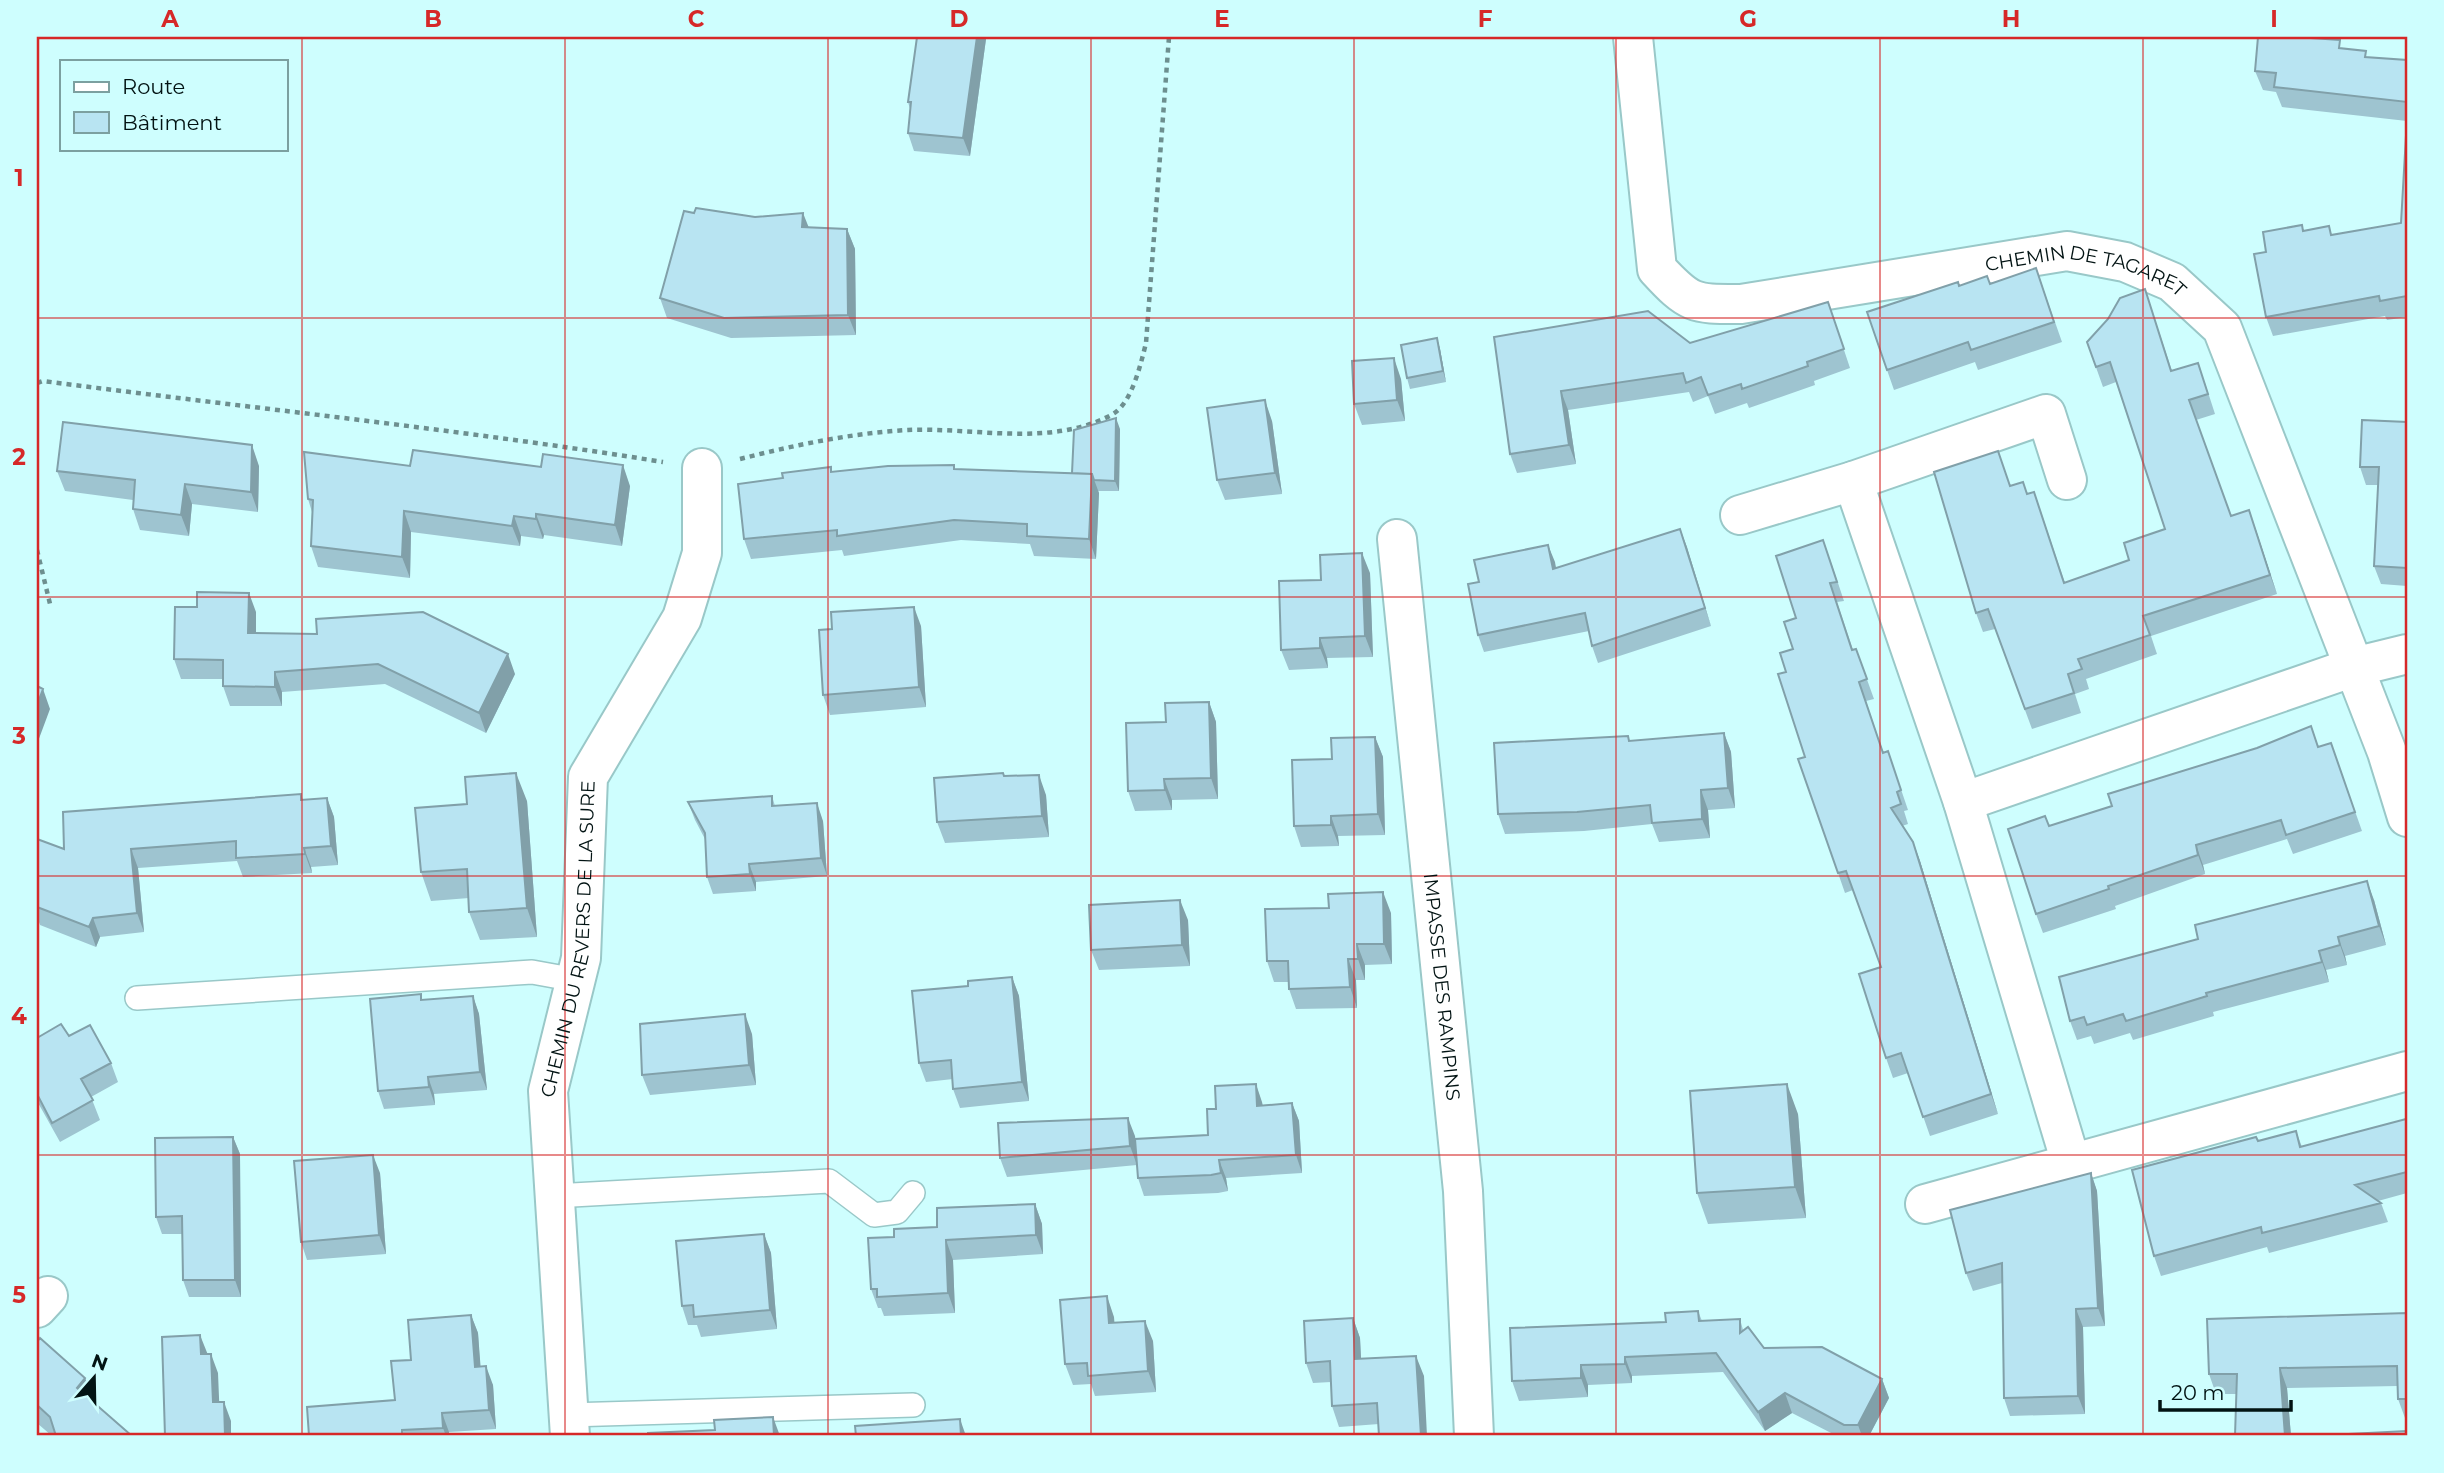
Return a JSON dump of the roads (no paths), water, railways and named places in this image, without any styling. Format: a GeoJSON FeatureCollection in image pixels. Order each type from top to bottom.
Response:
{"type":"FeatureCollection","features":[{"type":"Feature","properties":{"kind":"street","name":"CHEMIN DE TAGARET"},"geometry":{"type":"LineString","coordinates":[[1633,37],[1657,269],[1677,290],[1697,304],[1741,304],[2067,251],[2125,262],[2172,282],[2195,300],[2222,328],[2387,752],[2407,817]]}},
{"type":"Feature","properties":{"kind":"street"},"geometry":{"type":"LineString","coordinates":[[1740,515],[1853,481],[2046,414],[2067,480]]}},
{"type":"Feature","properties":{"kind":"street","name":"CHEMIN DU REVERS DE LA SURE"},"geometry":{"type":"LineString","coordinates":[[569,1426],[548,1091],[581,958],[588,778],[682,618],[702,553],[702,468]]}},
{"type":"Feature","properties":{"kind":"street"},"geometry":{"type":"LineString","coordinates":[[1853,481],[1963,802],[2071,1163]]}},
{"type":"Feature","properties":{"kind":"street","name":"IMPASSE DES RAMPINS"},"geometry":{"type":"LineString","coordinates":[[1397,539],[1463,1191],[1474,1436]]}},
{"type":"Feature","properties":{"kind":"street"},"geometry":{"type":"LineString","coordinates":[[1963,802],[2354,667],[2407,654]]}},
{"type":"Feature","properties":{"kind":"street"},"geometry":{"type":"LineString","coordinates":[[1925,1204],[2407,1072]]}},
{"type":"Feature","properties":{"kind":"lane"},"geometry":{"type":"LineString","coordinates":[[137,999],[532,972],[576,980]]}},
{"type":"Feature","properties":{"kind":"lane"},"geometry":{"type":"LineString","coordinates":[[554,1196],[829,1181],[874,1215],[897,1212],[913,1193]]}},
{"type":"Feature","properties":{"kind":"lane"},"geometry":{"type":"LineString","coordinates":[[569,1426],[913,1405]]}}]}
